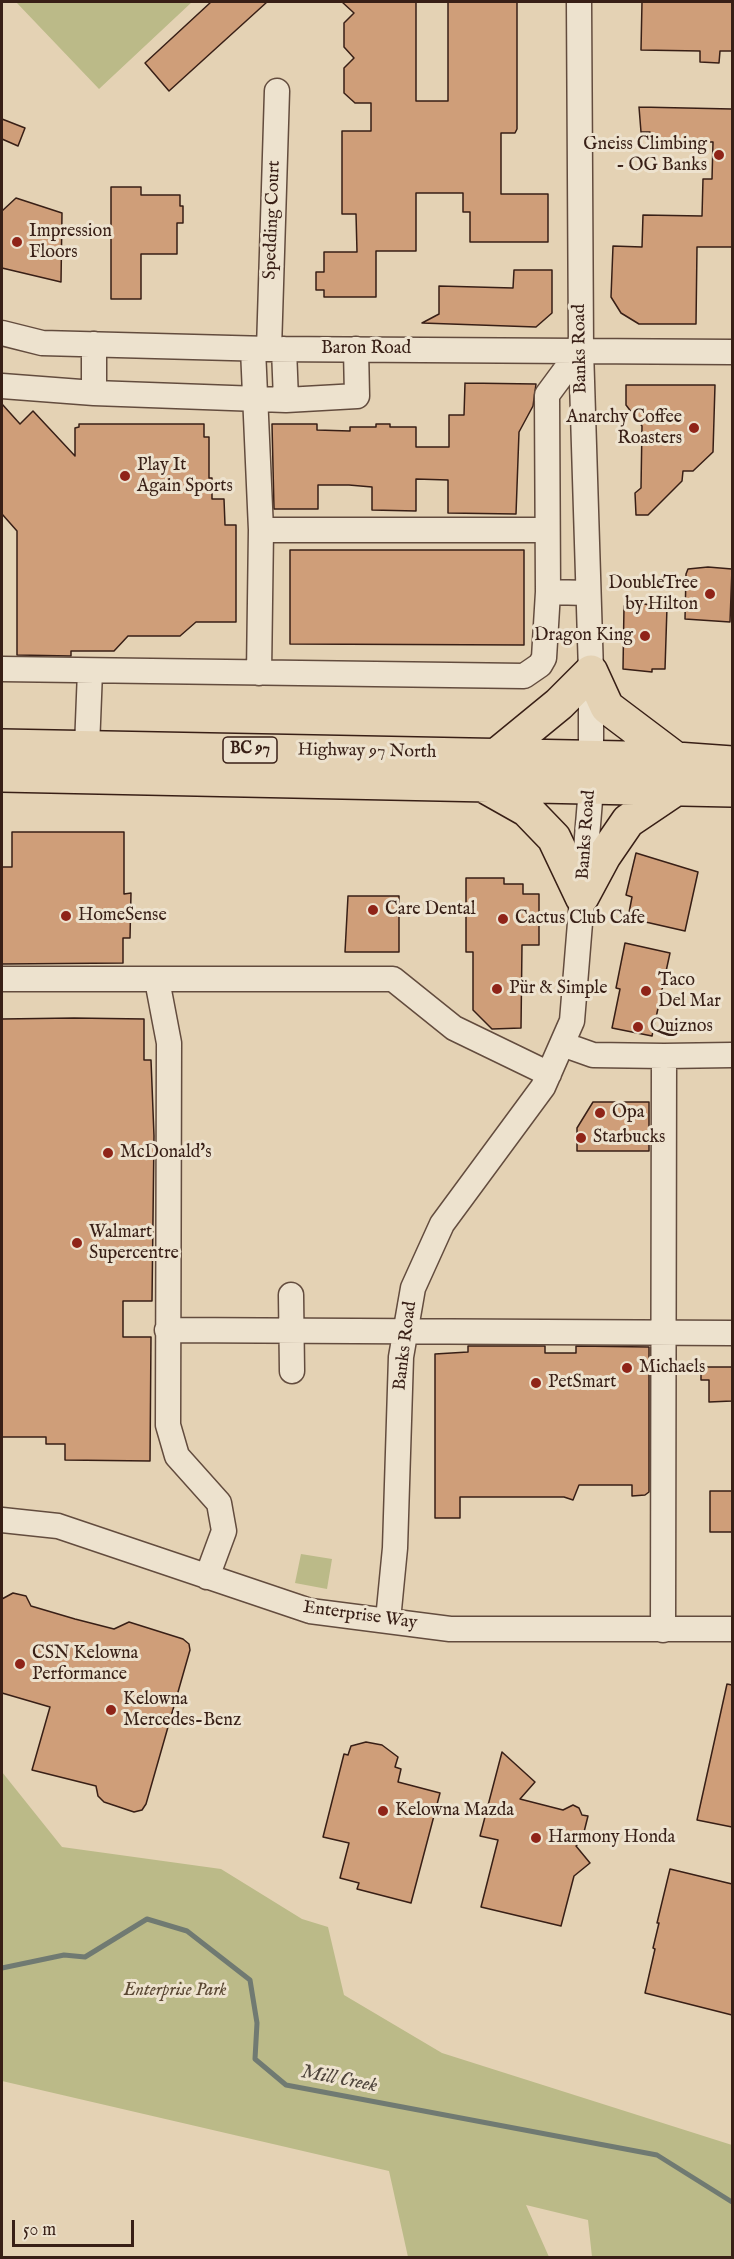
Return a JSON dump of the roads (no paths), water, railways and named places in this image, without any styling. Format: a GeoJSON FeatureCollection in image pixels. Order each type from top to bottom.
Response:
{"type":"FeatureCollection","features":[{"type":"Feature","properties":{"kind":"highway"},"geometry":{"type":"LineString","coordinates":[[498,754],[558,704],[591,672],[607,707],[675,774],[628,821],[604,856],[582,897]]}},
{"type":"Feature","properties":{"kind":"highway","name":"Highway 97 North"},"geometry":{"type":"LineString","coordinates":[[2,746],[498,754],[591,773]]}},
{"type":"Feature","properties":{"kind":"highway","name":"Highway 97 North"},"geometry":{"type":"LineString","coordinates":[[2,775],[484,785],[591,773],[675,774],[732,763]]}},
{"type":"Feature","properties":{"kind":"highway","name":"Highway 97 North"},"geometry":{"type":"LineString","coordinates":[[675,774],[732,790]]}},
{"type":"Feature","properties":{"kind":"highway"},"geometry":{"type":"LineString","coordinates":[[484,785],[527,810],[554,838],[582,897]]}},
{"type":"Feature","properties":{"kind":"street","name":"Banks Road"},"geometry":{"type":"LineString","coordinates":[[388,1620],[395,1548],[404,1332],[413,1288],[442,1224],[543,1086],[572,1021],[591,773],[591,672],[581,349],[579,2]]}},
{"type":"Feature","properties":{"kind":"street","name":"Spedding Court"},"geometry":{"type":"LineString","coordinates":[[269,349],[277,92]]}},
{"type":"Feature","properties":{"kind":"street","name":"Baron Road"},"geometry":{"type":"LineString","coordinates":[[2,333],[42,342],[269,349],[581,349],[732,352]]}},
{"type":"Feature","properties":{"kind":"street"},"geometry":{"type":"LineString","coordinates":[[94,344],[94,393]]}},
{"type":"Feature","properties":{"kind":"street"},"geometry":{"type":"LineString","coordinates":[[259,673],[261,530],[253,387],[269,349]]}},
{"type":"Feature","properties":{"kind":"street"},"geometry":{"type":"LineString","coordinates":[[269,349],[285,400]]}},
{"type":"Feature","properties":{"kind":"street"},"geometry":{"type":"LineString","coordinates":[[2,386],[94,393],[285,400],[357,396],[356,349]]}},
{"type":"Feature","properties":{"kind":"street"},"geometry":{"type":"LineString","coordinates":[[2,669],[524,676],[540,665],[544,658],[548,591],[547,395],[581,349]]}},
{"type":"Feature","properties":{"kind":"street"},"geometry":{"type":"LineString","coordinates":[[547,448],[583,449]]}},
{"type":"Feature","properties":{"kind":"street"},"geometry":{"type":"LineString","coordinates":[[261,530],[585,526]]}},
{"type":"Feature","properties":{"kind":"street"},"geometry":{"type":"LineString","coordinates":[[548,591],[588,593]]}},
{"type":"Feature","properties":{"kind":"street"},"geometry":{"type":"LineString","coordinates":[[87,747],[90,671]]}},
{"type":"Feature","properties":{"kind":"street"},"geometry":{"type":"LineString","coordinates":[[2,979],[393,979],[454,1028],[549,1074]]}},
{"type":"Feature","properties":{"kind":"street"},"geometry":{"type":"LineString","coordinates":[[158,980],[169,1043],[168,1425],[177,1456],[219,1503],[224,1531],[207,1577]]}},
{"type":"Feature","properties":{"kind":"street"},"geometry":{"type":"LineString","coordinates":[[562,1044],[594,1054],[732,1055]]}},
{"type":"Feature","properties":{"kind":"street"},"geometry":{"type":"LineString","coordinates":[[663,1630],[664,1056]]}},
{"type":"Feature","properties":{"kind":"street"},"geometry":{"type":"LineString","coordinates":[[291,1295],[292,1371]]}},
{"type":"Feature","properties":{"kind":"street"},"geometry":{"type":"LineString","coordinates":[[167,1330],[732,1333]]}},
{"type":"Feature","properties":{"kind":"street","name":"Enterprise Way"},"geometry":{"type":"LineString","coordinates":[[2,1520],[58,1527],[310,1611],[450,1629],[732,1629]]}},
{"type":"Feature","properties":{"kind":"waterway","name":"Mill Creek"},"geometry":{"type":"LineString","coordinates":[[2,1968],[64,1955],[85,1957],[147,1919],[187,1931],[250,1980],[257,2023],[255,2059],[286,2085],[657,2155],[732,2202]]}},
{"type":"Feature","properties":{"kind":"place","name":"Gneiss Climbing - OG Banks"},"geometry":{"type":"Point","coordinates":[719,155]}},
{"type":"Feature","properties":{"kind":"place","name":"Impression Floors"},"geometry":{"type":"Point","coordinates":[17,242]}},
{"type":"Feature","properties":{"kind":"place","name":"Anarchy Coffee Roasters"},"geometry":{"type":"Point","coordinates":[694,428]}},
{"type":"Feature","properties":{"kind":"place","name":"Play It Again Sports"},"geometry":{"type":"Point","coordinates":[125,476]}},
{"type":"Feature","properties":{"kind":"place","name":"DoubleTree by Hilton"},"geometry":{"type":"Point","coordinates":[710,594]}},
{"type":"Feature","properties":{"kind":"place","name":"Dragon King"},"geometry":{"type":"Point","coordinates":[645,636]}},
{"type":"Feature","properties":{"kind":"place","name":"Care Dental"},"geometry":{"type":"Point","coordinates":[373,910]}},
{"type":"Feature","properties":{"kind":"place","name":"HomeSense"},"geometry":{"type":"Point","coordinates":[66,916]}},
{"type":"Feature","properties":{"kind":"place","name":"Cactus Club Cafe"},"geometry":{"type":"Point","coordinates":[503,919]}},
{"type":"Feature","properties":{"kind":"place","name":"Pür & Simple"},"geometry":{"type":"Point","coordinates":[497,989]}},
{"type":"Feature","properties":{"kind":"place","name":"Taco Del Mar"},"geometry":{"type":"Point","coordinates":[646,991]}},
{"type":"Feature","properties":{"kind":"place","name":"Quiznos"},"geometry":{"type":"Point","coordinates":[638,1027]}},
{"type":"Feature","properties":{"kind":"place","name":"Opa"},"geometry":{"type":"Point","coordinates":[600,1113]}},
{"type":"Feature","properties":{"kind":"place","name":"Starbucks"},"geometry":{"type":"Point","coordinates":[581,1138]}},
{"type":"Feature","properties":{"kind":"place","name":"McDonald's"},"geometry":{"type":"Point","coordinates":[108,1153]}},
{"type":"Feature","properties":{"kind":"place","name":"Walmart Supercentre"},"geometry":{"type":"Point","coordinates":[77,1243]}},
{"type":"Feature","properties":{"kind":"place","name":"Michaels"},"geometry":{"type":"Point","coordinates":[627,1368]}},
{"type":"Feature","properties":{"kind":"place","name":"PetSmart"},"geometry":{"type":"Point","coordinates":[536,1383]}},
{"type":"Feature","properties":{"kind":"place","name":"CSN Kelowna Performance"},"geometry":{"type":"Point","coordinates":[20,1664]}},
{"type":"Feature","properties":{"kind":"place","name":"Kelowna Mercedes-Benz"},"geometry":{"type":"Point","coordinates":[111,1710]}},
{"type":"Feature","properties":{"kind":"place","name":"Kelowna Mazda"},"geometry":{"type":"Point","coordinates":[383,1811]}},
{"type":"Feature","properties":{"kind":"place","name":"Harmony Honda"},"geometry":{"type":"Point","coordinates":[536,1838]}},
{"type":"Feature","properties":{"kind":"park label","name":"Enterprise Park"},"geometry":{"type":"Point","coordinates":[175,1991]}}]}
